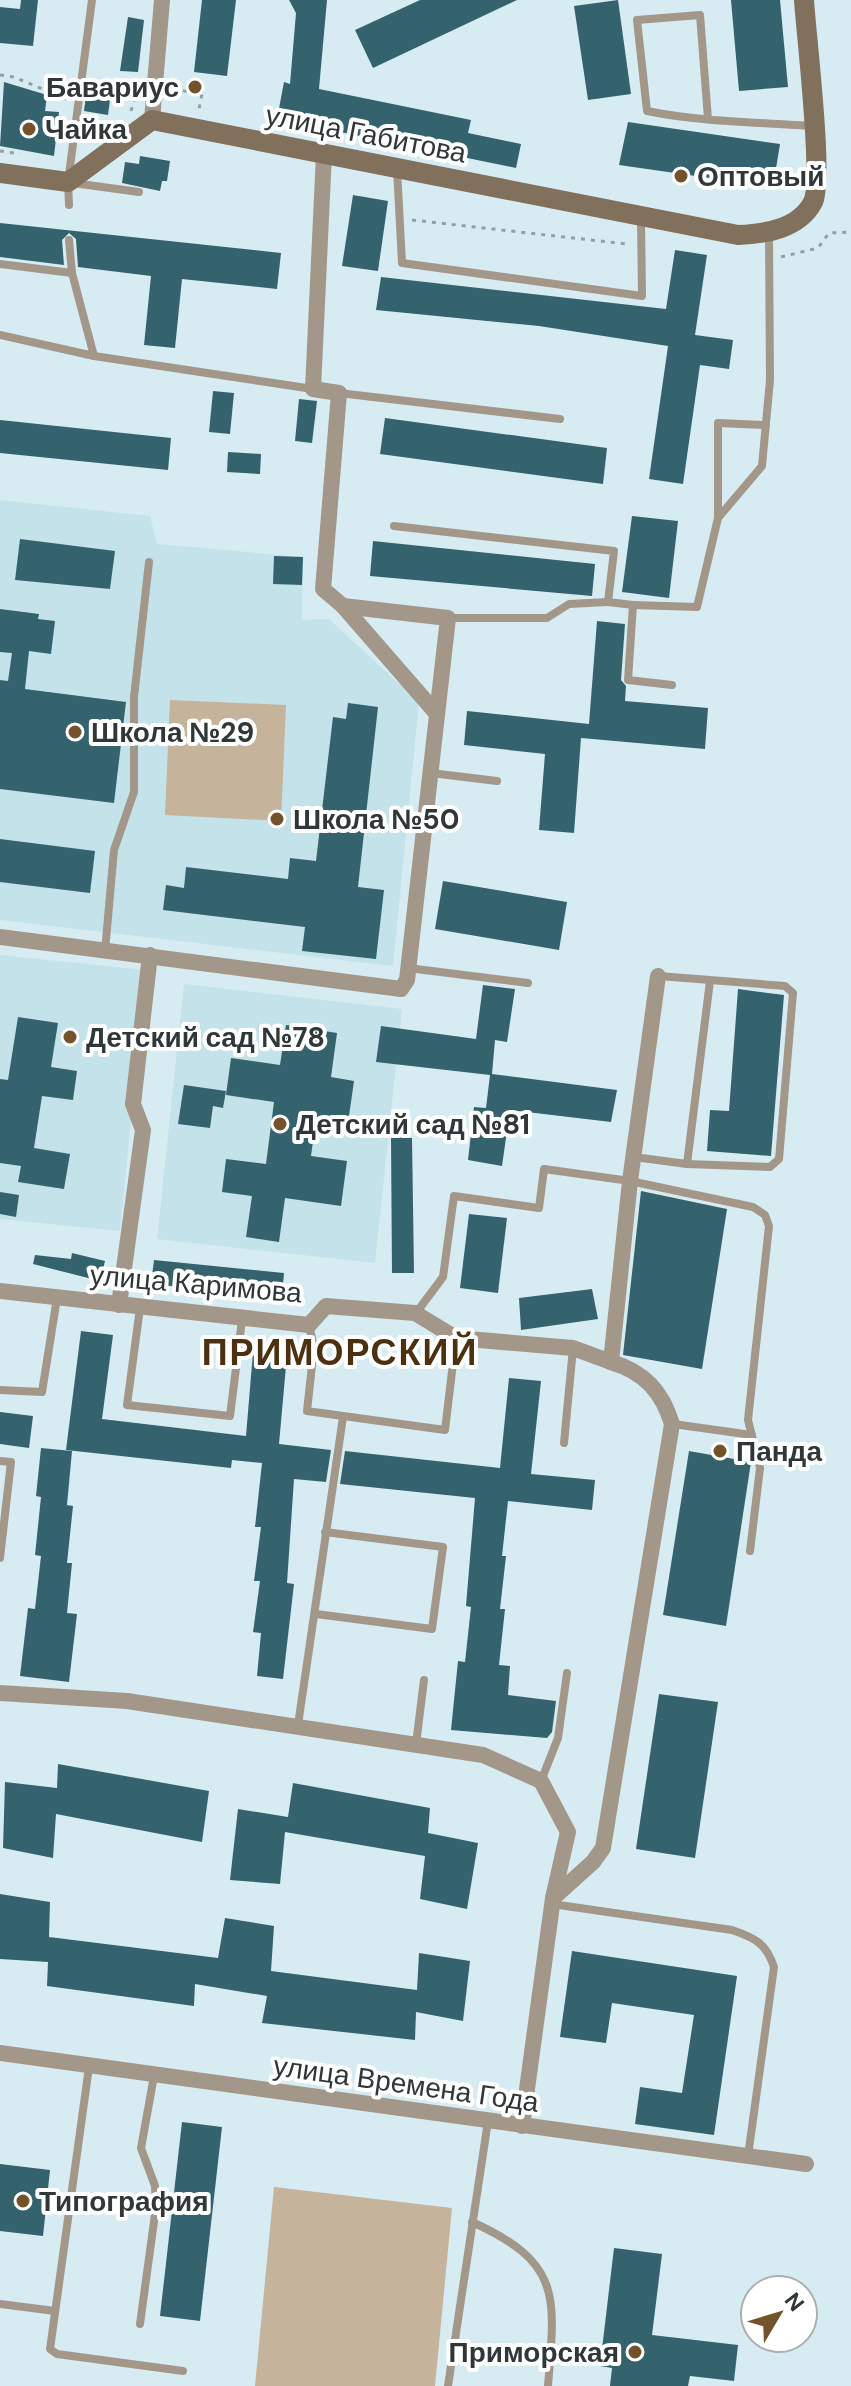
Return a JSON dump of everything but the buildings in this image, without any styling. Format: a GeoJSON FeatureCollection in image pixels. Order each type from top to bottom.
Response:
{"type":"FeatureCollection","features":[{"type":"Feature","properties":{"kind":"street"},"geometry":{"type":"LineString","coordinates":[[769,234],[796,220],[813,201],[818,172],[804,0]]}},
{"type":"Feature","properties":{"kind":"street"},"geometry":{"type":"LineString","coordinates":[[0,173],[68,182],[152,120],[162,6]]}},
{"type":"Feature","properties":{"kind":"street","name":"улица Габитова"},"geometry":{"type":"LineString","coordinates":[[152,120],[738,235],[769,234]]}},
{"type":"Feature","properties":{"kind":"street"},"geometry":{"type":"LineString","coordinates":[[324,154],[313,389],[339,393],[323,589],[343,606],[437,714]]}},
{"type":"Feature","properties":{"kind":"street"},"geometry":{"type":"LineString","coordinates":[[0,937],[401,989],[408,968],[448,618],[343,606]]}},
{"type":"Feature","properties":{"kind":"street"},"geometry":{"type":"LineString","coordinates":[[119,1305],[143,1130],[133,1104],[150,955]]}},
{"type":"Feature","properties":{"kind":"street"},"geometry":{"type":"LineString","coordinates":[[611,1362],[630,1181],[658,976]]}},
{"type":"Feature","properties":{"kind":"street","name":"улица Каримова"},"geometry":{"type":"LineString","coordinates":[[0,1291],[309,1325],[326,1306],[415,1313],[456,1338],[573,1348],[631,1368],[650,1383],[665,1401],[672,1424]]}},
{"type":"Feature","properties":{"kind":"street"},"geometry":{"type":"LineString","coordinates":[[553,1901],[603,1848],[672,1424]]}},
{"type":"Feature","properties":{"kind":"street"},"geometry":{"type":"LineString","coordinates":[[0,1693],[127,1701],[416,1744],[483,1755],[541,1781],[568,1832],[553,1901],[522,2126]]}},
{"type":"Feature","properties":{"kind":"street","name":"улица Времена Года"},"geometry":{"type":"LineString","coordinates":[[0,2053],[806,2164]]}},
{"type":"Feature","properties":{"kind":"lane"},"geometry":{"type":"LineString","coordinates":[[69,205],[68,182],[92,0]]}},
{"type":"Feature","properties":{"kind":"lane"},"geometry":{"type":"LineString","coordinates":[[708,119],[700,15],[637,20],[647,111],[708,119],[813,126]]}},
{"type":"Feature","properties":{"kind":"lane"},"geometry":{"type":"LineString","coordinates":[[397,168],[402,263],[642,296],[641,216]]}},
{"type":"Feature","properties":{"kind":"lane"},"geometry":{"type":"LineString","coordinates":[[68,182],[139,192]]}},
{"type":"Feature","properties":{"kind":"lane"},"geometry":{"type":"LineString","coordinates":[[718,518],[762,466],[770,380],[769,234]]}},
{"type":"Feature","properties":{"kind":"lane"},"geometry":{"type":"LineString","coordinates":[[69,240],[72,273],[94,356]]}},
{"type":"Feature","properties":{"kind":"lane"},"geometry":{"type":"LineString","coordinates":[[0,264],[72,273]]}},
{"type":"Feature","properties":{"kind":"lane"},"geometry":{"type":"LineString","coordinates":[[0,335],[94,356],[313,389]]}},
{"type":"Feature","properties":{"kind":"lane"},"geometry":{"type":"LineString","coordinates":[[339,393],[560,419]]}},
{"type":"Feature","properties":{"kind":"lane"},"geometry":{"type":"LineString","coordinates":[[448,618],[547,618],[569,604],[608,602],[697,607],[718,518],[718,423],[766,425]]}},
{"type":"Feature","properties":{"kind":"lane"},"geometry":{"type":"LineString","coordinates":[[394,526],[614,551],[608,602]]}},
{"type":"Feature","properties":{"kind":"lane"},"geometry":{"type":"LineString","coordinates":[[105,951],[114,850],[134,792],[134,697],[149,562]]}},
{"type":"Feature","properties":{"kind":"lane"},"geometry":{"type":"LineString","coordinates":[[633,605],[628,680],[672,685]]}},
{"type":"Feature","properties":{"kind":"lane"},"geometry":{"type":"LineString","coordinates":[[430,773],[497,781]]}},
{"type":"Feature","properties":{"kind":"lane"},"geometry":{"type":"LineString","coordinates":[[408,968],[528,983]]}},
{"type":"Feature","properties":{"kind":"lane"},"geometry":{"type":"LineString","coordinates":[[633,1157],[687,1164],[770,1167],[779,1159],[793,993],[785,986],[658,976]]}},
{"type":"Feature","properties":{"kind":"lane"},"geometry":{"type":"LineString","coordinates":[[687,1164],[710,981]]}},
{"type":"Feature","properties":{"kind":"lane"},"geometry":{"type":"LineString","coordinates":[[415,1313],[443,1277],[454,1196],[539,1208],[544,1169],[630,1181],[753,1207],[765,1215],[769,1226],[748,1420],[760,1468],[750,1551]]}},
{"type":"Feature","properties":{"kind":"lane"},"geometry":{"type":"LineString","coordinates":[[0,1390],[42,1392],[57,1298]]}},
{"type":"Feature","properties":{"kind":"lane"},"geometry":{"type":"LineString","coordinates":[[140,1308],[127,1405],[230,1416],[242,1320]]}},
{"type":"Feature","properties":{"kind":"lane"},"geometry":{"type":"LineString","coordinates":[[309,1325],[314,1347],[307,1411],[445,1430],[456,1338]]}},
{"type":"Feature","properties":{"kind":"lane"},"geometry":{"type":"LineString","coordinates":[[564,1443],[573,1348]]}},
{"type":"Feature","properties":{"kind":"lane"},"geometry":{"type":"LineString","coordinates":[[298,1725],[343,1417]]}},
{"type":"Feature","properties":{"kind":"lane"},"geometry":{"type":"LineString","coordinates":[[672,1424],[752,1435]]}},
{"type":"Feature","properties":{"kind":"lane"},"geometry":{"type":"LineString","coordinates":[[0,1461],[11,1462],[0,1558]]}},
{"type":"Feature","properties":{"kind":"lane"},"geometry":{"type":"LineString","coordinates":[[316,1614],[432,1629],[443,1547],[325,1532]]}},
{"type":"Feature","properties":{"kind":"lane"},"geometry":{"type":"LineString","coordinates":[[541,1781],[558,1738],[567,1673]]}},
{"type":"Feature","properties":{"kind":"lane"},"geometry":{"type":"LineString","coordinates":[[416,1744],[424,1680]]}},
{"type":"Feature","properties":{"kind":"lane"},"geometry":{"type":"LineString","coordinates":[[553,1901],[732,1930],[755,1937],[768,1950],[774,1967],[748,2156]]}},
{"type":"Feature","properties":{"kind":"lane"},"geometry":{"type":"LineString","coordinates":[[89,2067],[50,2345],[53,2353],[183,2371]]}},
{"type":"Feature","properties":{"kind":"lane"},"geometry":{"type":"LineString","coordinates":[[140,2324],[156,2207],[155,2186],[141,2148],[154,2076]]}},
{"type":"Feature","properties":{"kind":"lane"},"geometry":{"type":"LineString","coordinates":[[448,2386],[488,2121]]}},
{"type":"Feature","properties":{"kind":"lane"},"geometry":{"type":"LineString","coordinates":[[472,2222],[519,2246],[537,2264],[549,2287],[554,2317],[548,2386]]}},
{"type":"Feature","properties":{"kind":"lane"},"geometry":{"type":"LineString","coordinates":[[0,2304],[55,2311]]}},
{"type":"Feature","properties":{"kind":"path"},"geometry":{"type":"LineString","coordinates":[[0,75],[14,77],[77,104]]}},
{"type":"Feature","properties":{"kind":"shaded area"},"geometry":{"type":"Polygon","coordinates":[[[0,500],[150,516],[157,544],[303,557],[302,620],[329,619],[419,702],[393,966],[0,920],[0,500]]]}},
{"type":"Feature","properties":{"kind":"shaded area"},"geometry":{"type":"Polygon","coordinates":[[[170,700],[286,705],[281,821],[165,815],[170,700]]]}},
{"type":"Feature","properties":{"kind":"shaded area","name":"Детский сад №78"},"geometry":{"type":"Polygon","coordinates":[[[0,955],[146,970],[120,1231],[0,1219],[0,955]]]}},
{"type":"Feature","properties":{"kind":"shaded area","name":"Детский сад №81"},"geometry":{"type":"Polygon","coordinates":[[[184,984],[402,1009],[375,1263],[157,1239],[184,984]]]}},
{"type":"Feature","properties":{"kind":"shaded area"},"geometry":{"type":"Polygon","coordinates":[[[274,2187],[452,2208],[435,2386],[255,2386],[274,2187]]]}},
{"type":"Feature","properties":{"kind":"place","name":"Бавариус"},"geometry":{"type":"Point","coordinates":[195,87]}},
{"type":"Feature","properties":{"kind":"place","name":"Чайка"},"geometry":{"type":"Point","coordinates":[29,129]}},
{"type":"Feature","properties":{"kind":"place","name":"Оптовый"},"geometry":{"type":"Point","coordinates":[681,176]}},
{"type":"Feature","properties":{"kind":"place","name":"Школа №29"},"geometry":{"type":"Point","coordinates":[75,732]}},
{"type":"Feature","properties":{"kind":"place","name":"Школа №50"},"geometry":{"type":"Point","coordinates":[277,819]}},
{"type":"Feature","properties":{"kind":"place","name":"Детский сад №78"},"geometry":{"type":"Point","coordinates":[70,1037]}},
{"type":"Feature","properties":{"kind":"place","name":"Детский сад №81"},"geometry":{"type":"Point","coordinates":[280,1124]}},
{"type":"Feature","properties":{"kind":"place","name":"Панда"},"geometry":{"type":"Point","coordinates":[720,1451]}},
{"type":"Feature","properties":{"kind":"place","name":"Типография"},"geometry":{"type":"Point","coordinates":[23,2201]}},
{"type":"Feature","properties":{"kind":"place","name":"Приморская"},"geometry":{"type":"Point","coordinates":[635,2352]}},
{"type":"Feature","properties":{"kind":"district","name":"ПРИМОРСКИЙ"},"geometry":{"type":"Point","coordinates":[340,1352]}}]}
